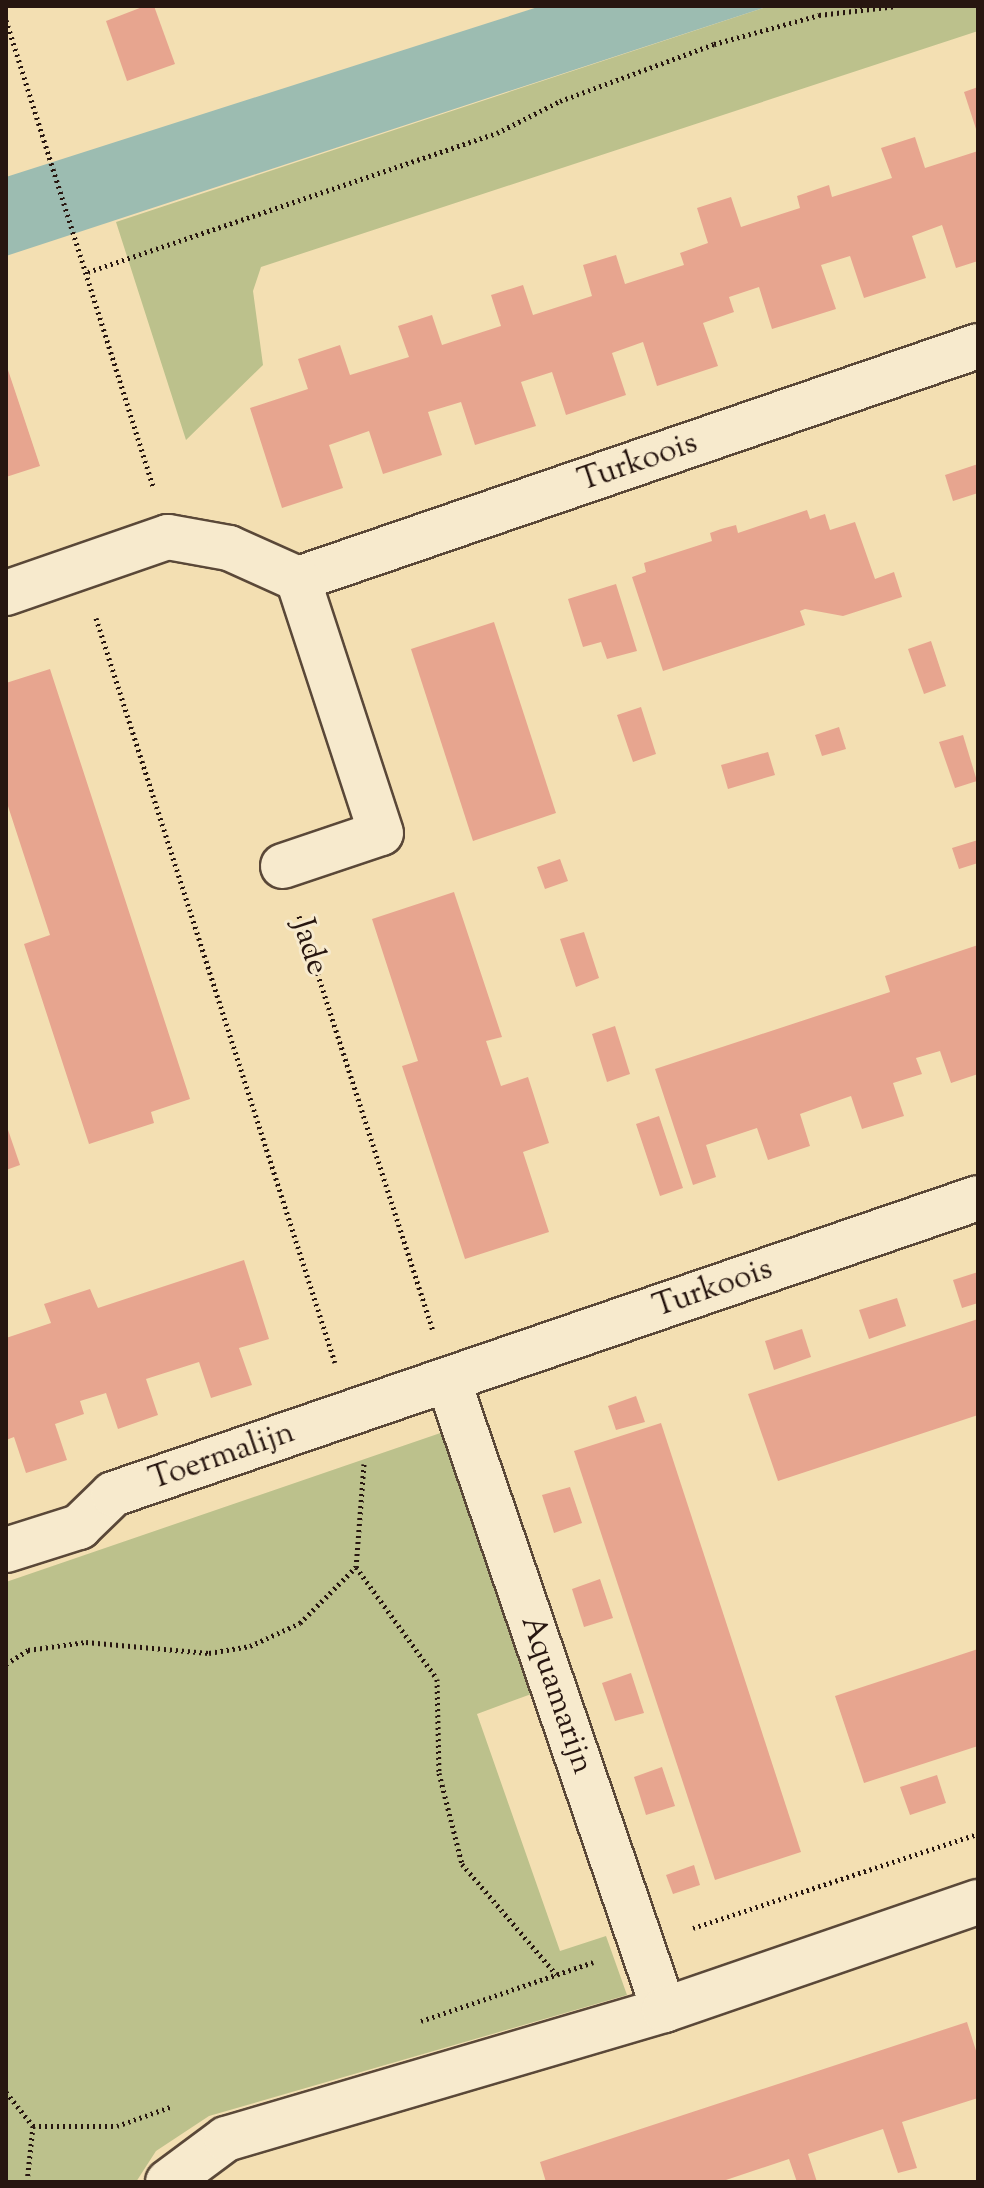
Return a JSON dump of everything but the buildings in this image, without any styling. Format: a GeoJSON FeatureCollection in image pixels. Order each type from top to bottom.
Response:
{"type":"FeatureCollection","features":[{"type":"Feature","properties":{"kind":"street","name":"Turkoois"},"geometry":{"type":"LineString","coordinates":[[298,579],[978,346]]}},
{"type":"Feature","properties":{"kind":"street"},"geometry":{"type":"LineString","coordinates":[[6,593],[168,537],[229,548],[298,579],[381,833],[283,866]]}},
{"type":"Feature","properties":{"kind":"street","name":"Turkoois"},"geometry":{"type":"LineString","coordinates":[[448,1380],[978,1198]]}},
{"type":"Feature","properties":{"kind":"street","name":"Toermalijn"},"geometry":{"type":"LineString","coordinates":[[6,1550],[79,1527],[113,1494],[448,1380]]}},
{"type":"Feature","properties":{"kind":"street","name":"Aquamarijn"},"geometry":{"type":"LineString","coordinates":[[448,1380],[664,2010]]}},
{"type":"Feature","properties":{"kind":"street"},"geometry":{"type":"LineString","coordinates":[[168,2182],[226,2139],[664,2010],[978,1902]]}},
{"type":"Feature","properties":{"kind":"path"},"geometry":{"type":"LineString","coordinates":[[88,272],[497,133],[560,101],[714,44],[819,15],[896,6]]}},
{"type":"Feature","properties":{"kind":"path"},"geometry":{"type":"LineString","coordinates":[[6,20],[88,272],[168,537]]}},
{"type":"Feature","properties":{"kind":"path"},"geometry":{"type":"LineString","coordinates":[[6,1664],[28,1650],[86,1642],[209,1653],[250,1646],[300,1623],[356,1567],[367,1476],[351,1412],[79,568]]}},
{"type":"Feature","properties":{"kind":"path","name":"Jade"},"geometry":{"type":"LineString","coordinates":[[283,866],[448,1380]]}},
{"type":"Feature","properties":{"kind":"path"},"geometry":{"type":"LineString","coordinates":[[356,1567],[437,1679],[439,1773],[462,1864],[556,1974]]}},
{"type":"Feature","properties":{"kind":"path"},"geometry":{"type":"LineString","coordinates":[[410,2024],[978,1834]]}},
{"type":"Feature","properties":{"kind":"path"},"geometry":{"type":"LineString","coordinates":[[6,2092],[33,2126],[27,2182]]}},
{"type":"Feature","properties":{"kind":"path"},"geometry":{"type":"LineString","coordinates":[[33,2126],[117,2126],[190,2101]]}},
{"type":"Feature","properties":{"kind":"green space"},"geometry":{"type":"Polygon","coordinates":[[[769,6],[978,6],[978,31],[261,267],[253,291],[263,365],[186,440],[116,222],[769,6]]]}},
{"type":"Feature","properties":{"kind":"green space"},"geometry":{"type":"Polygon","coordinates":[[[455,1428],[545,1689],[477,1714],[560,1951],[606,1936],[627,1995],[209,2116],[156,2151],[136,2182],[6,2182],[6,1582],[455,1428]]]}},
{"type":"Feature","properties":{"kind":"water"},"geometry":{"type":"Polygon","coordinates":[[[541,6],[769,6],[6,256],[6,177],[541,6]]]}}]}
